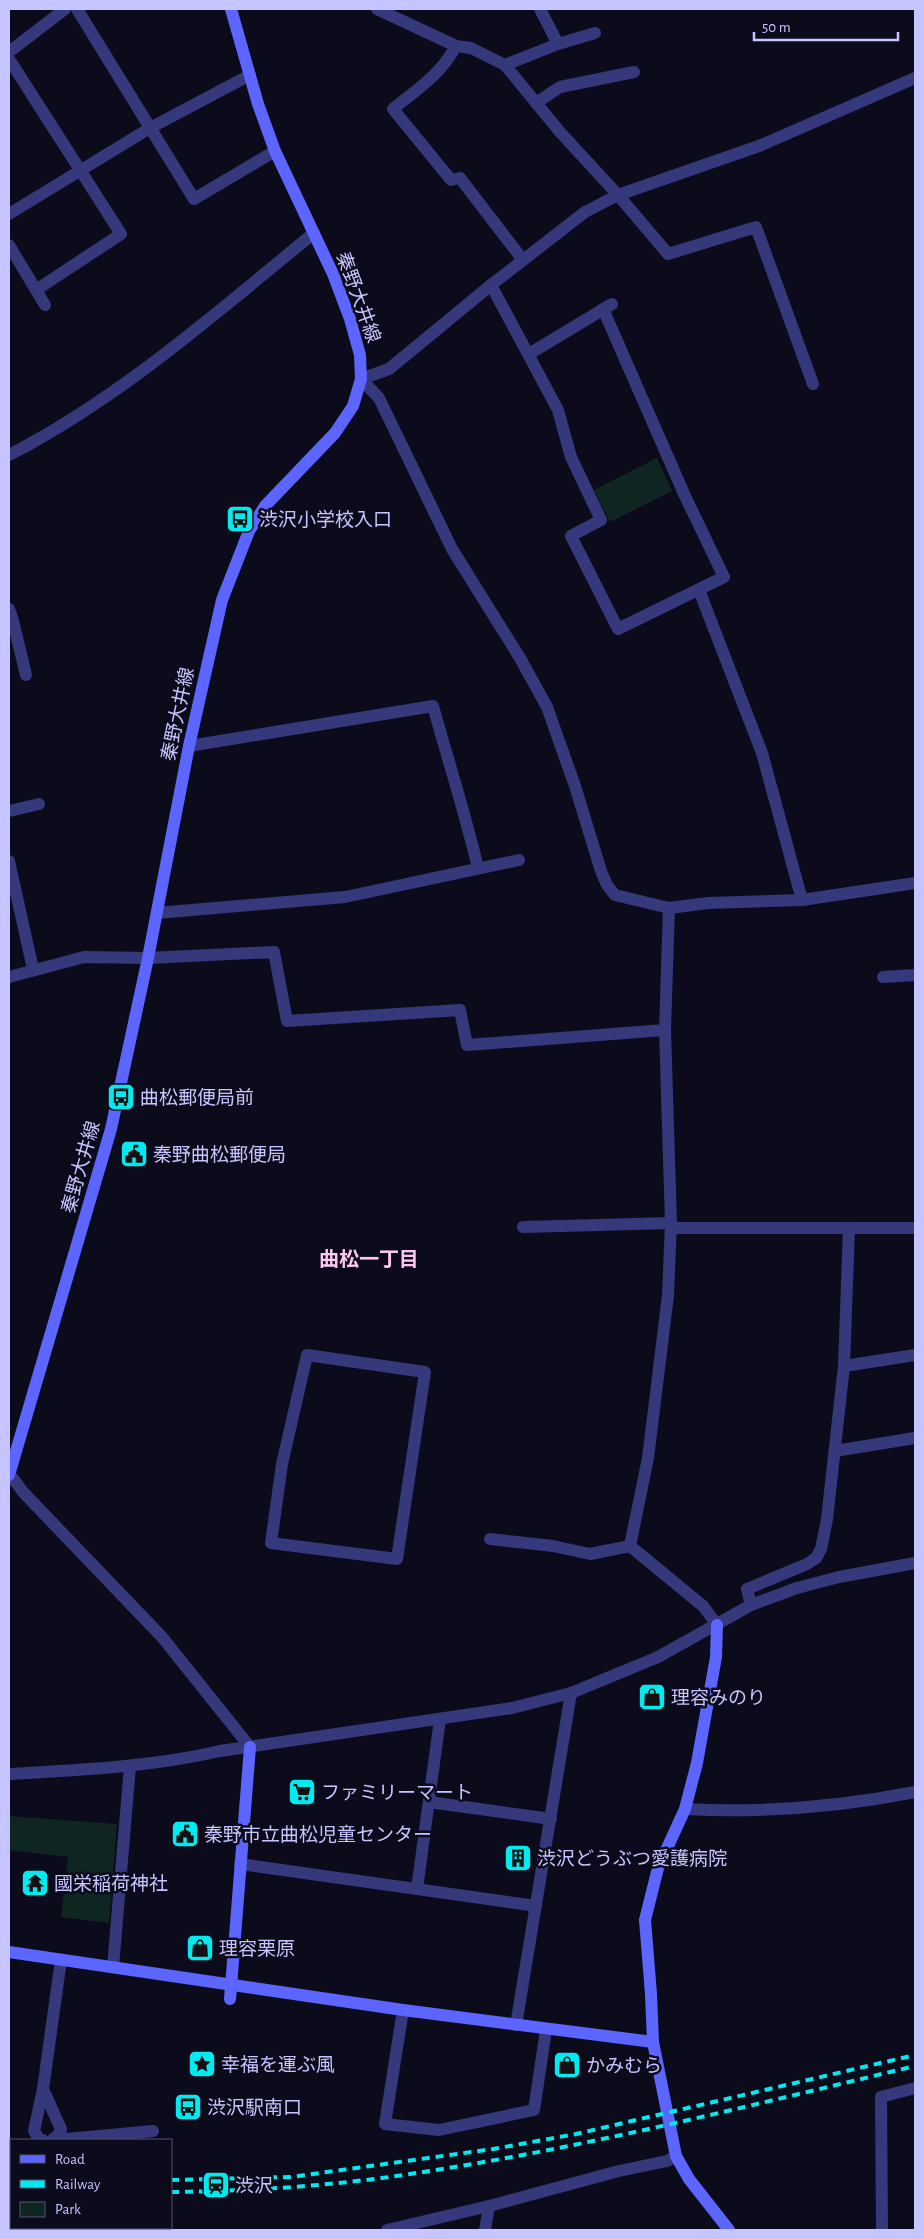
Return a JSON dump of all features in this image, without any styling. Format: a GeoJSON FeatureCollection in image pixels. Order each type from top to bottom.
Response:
{"type":"FeatureCollection","features":[{"type":"Feature","properties":{"kind":"street"},"geometry":{"type":"LineString","coordinates":[[9,52],[65,9]]}},
{"type":"Feature","properties":{"kind":"street"},"geometry":{"type":"LineString","coordinates":[[77,9],[194,199],[275,151]]}},
{"type":"Feature","properties":{"kind":"street","name":"秦野大井線"},"geometry":{"type":"LineString","coordinates":[[9,1474],[111,1129],[148,958],[189,746],[222,600],[249,531],[265,506],[335,433],[353,406],[361,378],[360,355],[350,319],[334,274],[275,151],[231,9]]}},
{"type":"Feature","properties":{"kind":"street"},"geometry":{"type":"LineString","coordinates":[[377,9],[456,46],[471,48],[505,65],[560,132],[618,195],[668,254],[756,227],[813,384]]}},
{"type":"Feature","properties":{"kind":"street"},"geometry":{"type":"LineString","coordinates":[[540,9],[558,44]]}},
{"type":"Feature","properties":{"kind":"street"},"geometry":{"type":"LineString","coordinates":[[505,65],[558,44],[595,33]]}},
{"type":"Feature","properties":{"kind":"street"},"geometry":{"type":"LineString","coordinates":[[456,46],[446,64],[394,109],[451,180],[460,178],[523,260]]}},
{"type":"Feature","properties":{"kind":"street"},"geometry":{"type":"LineString","coordinates":[[9,59],[121,234],[36,290]]}},
{"type":"Feature","properties":{"kind":"street"},"geometry":{"type":"LineString","coordinates":[[536,103],[560,87],[634,72]]}},
{"type":"Feature","properties":{"kind":"street"},"geometry":{"type":"LineString","coordinates":[[9,214],[79,169],[150,128],[250,75]]}},
{"type":"Feature","properties":{"kind":"street"},"geometry":{"type":"LineString","coordinates":[[915,78],[758,146],[618,195],[585,212],[389,369],[361,378],[379,398],[452,549],[520,658],[547,707],[575,786],[601,871],[607,885],[615,895],[669,908],[708,903],[802,900],[915,883]]}},
{"type":"Feature","properties":{"kind":"street"},"geometry":{"type":"LineString","coordinates":[[9,455],[70,421],[129,379],[314,233]]}},
{"type":"Feature","properties":{"kind":"street"},"geometry":{"type":"LineString","coordinates":[[9,245],[46,305]]}},
{"type":"Feature","properties":{"kind":"street"},"geometry":{"type":"LineString","coordinates":[[491,286],[558,410],[570,457],[601,520],[571,536],[618,629],[724,577],[684,496],[607,307],[529,354]]}},
{"type":"Feature","properties":{"kind":"street"},"geometry":{"type":"LineString","coordinates":[[699,590],[762,753],[802,900]]}},
{"type":"Feature","properties":{"kind":"street"},"geometry":{"type":"LineString","coordinates":[[9,609],[26,675]]}},
{"type":"Feature","properties":{"kind":"street"},"geometry":{"type":"LineString","coordinates":[[189,746],[433,706],[455,788],[467,821],[478,868]]}},
{"type":"Feature","properties":{"kind":"street"},"geometry":{"type":"LineString","coordinates":[[9,811],[39,804]]}},
{"type":"Feature","properties":{"kind":"street"},"geometry":{"type":"LineString","coordinates":[[157,913],[345,897],[519,860]]}},
{"type":"Feature","properties":{"kind":"street"},"geometry":{"type":"LineString","coordinates":[[9,861],[33,969]]}},
{"type":"Feature","properties":{"kind":"street"},"geometry":{"type":"LineString","coordinates":[[630,1546],[648,1458],[668,1295],[671,1226],[666,1030],[669,908]]}},
{"type":"Feature","properties":{"kind":"street"},"geometry":{"type":"LineString","coordinates":[[9,977],[33,969],[84,957],[148,958],[274,952],[287,1021],[460,1010],[467,1045],[666,1030]]}},
{"type":"Feature","properties":{"kind":"street"},"geometry":{"type":"LineString","coordinates":[[883,977],[915,975]]}},
{"type":"Feature","properties":{"kind":"street"},"geometry":{"type":"LineString","coordinates":[[523,1227],[915,1228]]}},
{"type":"Feature","properties":{"kind":"street"},"geometry":{"type":"LineString","coordinates":[[751,1605],[747,1589],[806,1564],[816,1558],[821,1549],[835,1451],[844,1366],[849,1228]]}},
{"type":"Feature","properties":{"kind":"street"},"geometry":{"type":"LineString","coordinates":[[306,1355],[425,1372],[397,1559],[271,1543],[282,1464],[306,1355]]}},
{"type":"Feature","properties":{"kind":"street"},"geometry":{"type":"LineString","coordinates":[[844,1366],[915,1355]]}},
{"type":"Feature","properties":{"kind":"street"},"geometry":{"type":"LineString","coordinates":[[835,1451],[915,1438]]}},
{"type":"Feature","properties":{"kind":"street"},"geometry":{"type":"LineString","coordinates":[[9,1474],[22,1492],[162,1637],[250,1747],[230,1998]]}},
{"type":"Feature","properties":{"kind":"street"},"geometry":{"type":"LineString","coordinates":[[490,1539],[553,1546],[590,1554],[630,1546]]}},
{"type":"Feature","properties":{"kind":"street"},"geometry":{"type":"LineString","coordinates":[[630,1546],[703,1606],[717,1625],[716,1657],[697,1763],[685,1809],[658,1868],[645,1920],[653,2042],[676,2156],[689,2179],[729,2230]]}},
{"type":"Feature","properties":{"kind":"street"},"geometry":{"type":"LineString","coordinates":[[9,1774],[130,1766],[512,1708],[571,1693],[658,1657],[751,1605],[797,1588],[915,1563]]}},
{"type":"Feature","properties":{"kind":"street"},"geometry":{"type":"LineString","coordinates":[[516,2025],[571,1693]]}},
{"type":"Feature","properties":{"kind":"street"},"geometry":{"type":"LineString","coordinates":[[417,1889],[440,1719]]}},
{"type":"Feature","properties":{"kind":"street"},"geometry":{"type":"LineString","coordinates":[[113,1967],[130,1766]]}},
{"type":"Feature","properties":{"kind":"street"},"geometry":{"type":"LineString","coordinates":[[685,1809],[762,1811],[877,1800],[915,1792]]}},
{"type":"Feature","properties":{"kind":"street"},"geometry":{"type":"LineString","coordinates":[[429,1802],[551,1819]]}},
{"type":"Feature","properties":{"kind":"street"},"geometry":{"type":"LineString","coordinates":[[240,1864],[536,1906]]}},
{"type":"Feature","properties":{"kind":"street"},"geometry":{"type":"LineString","coordinates":[[9,1952],[546,2030],[653,2042]]}},
{"type":"Feature","properties":{"kind":"street"},"geometry":{"type":"LineString","coordinates":[[39,2139],[34,2131],[43,2089],[62,1960]]}},
{"type":"Feature","properties":{"kind":"street"},"geometry":{"type":"LineString","coordinates":[[403,2010],[385,2124],[439,2130],[534,2110],[546,2030]]}},
{"type":"Feature","properties":{"kind":"street"},"geometry":{"type":"LineString","coordinates":[[882,2230],[881,2097],[915,2088]]}},
{"type":"Feature","properties":{"kind":"street"},"geometry":{"type":"LineString","coordinates":[[43,2089],[59,2123],[59,2135]]}},
{"type":"Feature","properties":{"kind":"street"},"geometry":{"type":"LineString","coordinates":[[59,2135],[67,2139],[153,2131]]}},
{"type":"Feature","properties":{"kind":"street"},"geometry":{"type":"LineString","coordinates":[[50,2139],[59,2135]]}},
{"type":"Feature","properties":{"kind":"street"},"geometry":{"type":"LineString","coordinates":[[387,2230],[489,2206],[619,2171],[667,2161],[676,2156]]}},
{"type":"Feature","properties":{"kind":"street"},"geometry":{"type":"LineString","coordinates":[[485,2230],[489,2206]]}},
{"type":"Feature","properties":{"kind":"green space"},"geometry":{"type":"Polygon","coordinates":[[[657,458],[672,491],[610,522],[594,490],[657,458]]]}},
{"type":"Feature","properties":{"kind":"green space"},"geometry":{"type":"Polygon","coordinates":[[[9,1816],[117,1824],[109,1923],[61,1917],[68,1857],[9,1850],[9,1816]]]}},
{"type":"Feature","properties":{"kind":"railway"},"geometry":{"type":"LineString","coordinates":[[172,2180],[291,2177],[493,2149],[576,2134],[915,2055]]}},
{"type":"Feature","properties":{"kind":"railway"},"geometry":{"type":"LineString","coordinates":[[172,2192],[321,2185],[474,2164],[664,2126],[915,2066]]}},
{"type":"Feature","properties":{"kind":"place","name":"渋沢小学校入口"},"geometry":{"type":"Point","coordinates":[240,519]}},
{"type":"Feature","properties":{"kind":"place","name":"曲松郵便局前"},"geometry":{"type":"Point","coordinates":[121,1097]}},
{"type":"Feature","properties":{"kind":"place","name":"秦野曲松郵便局"},"geometry":{"type":"Point","coordinates":[134,1154]}},
{"type":"Feature","properties":{"kind":"place","name":"理容みのり"},"geometry":{"type":"Point","coordinates":[652,1697]}},
{"type":"Feature","properties":{"kind":"place","name":"ファミリーマート"},"geometry":{"type":"Point","coordinates":[302,1792]}},
{"type":"Feature","properties":{"kind":"place","name":"秦野市立曲松児童センター"},"geometry":{"type":"Point","coordinates":[185,1834]}},
{"type":"Feature","properties":{"kind":"place","name":"渋沢どうぶつ愛護病院"},"geometry":{"type":"Point","coordinates":[518,1858]}},
{"type":"Feature","properties":{"kind":"place","name":"國栄稲荷神社"},"geometry":{"type":"Point","coordinates":[35,1883]}},
{"type":"Feature","properties":{"kind":"place","name":"理容栗原"},"geometry":{"type":"Point","coordinates":[200,1948]}},
{"type":"Feature","properties":{"kind":"place","name":"幸福を運ぶ風"},"geometry":{"type":"Point","coordinates":[202,2064]}},
{"type":"Feature","properties":{"kind":"place","name":"かみむら"},"geometry":{"type":"Point","coordinates":[567,2065]}},
{"type":"Feature","properties":{"kind":"place","name":"渋沢駅南口"},"geometry":{"type":"Point","coordinates":[188,2107]}},
{"type":"Feature","properties":{"kind":"place","name":"渋沢"},"geometry":{"type":"Point","coordinates":[216,2185]}},
{"type":"Feature","properties":{"kind":"district","name":"曲松一丁目"},"geometry":{"type":"Point","coordinates":[369,1259]}}]}
